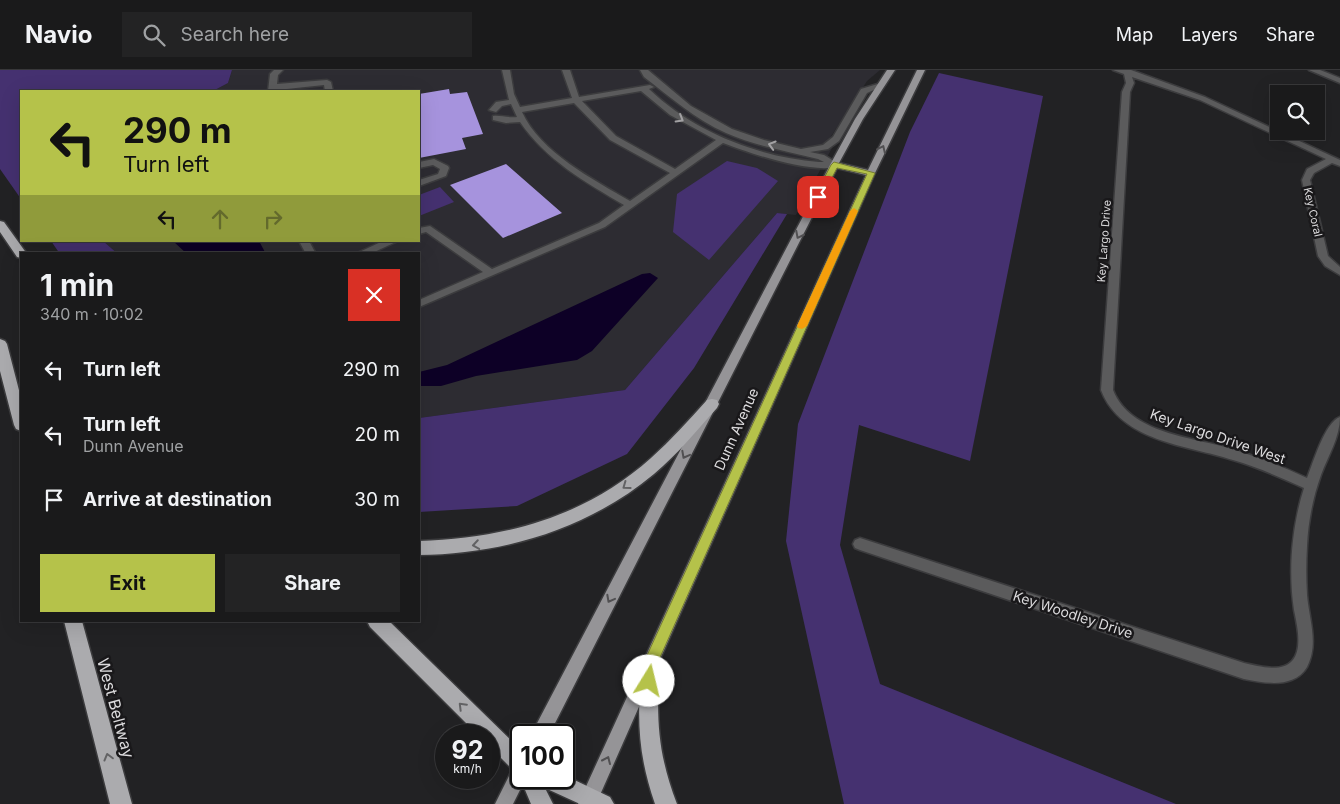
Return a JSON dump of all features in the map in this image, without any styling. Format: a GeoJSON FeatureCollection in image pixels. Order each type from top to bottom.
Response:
{"type":"FeatureCollection","features":[{"type":"Feature","properties":{"kind":"highway"},"geometry":{"type":"LineString","coordinates":[[0,224],[20,253]]}},
{"type":"Feature","properties":{"kind":"highway"},"geometry":{"type":"LineString","coordinates":[[0,344],[20,421]]}},
{"type":"Feature","properties":{"kind":"highway"},"geometry":{"type":"LineString","coordinates":[[420,548],[470,546],[507,540],[541,531],[578,515],[616,493],[648,470],[712,404]]}},
{"type":"Feature","properties":{"kind":"highway","name":"West Beltway"},"geometry":{"type":"LineString","coordinates":[[73,622],[121,804]]}},
{"type":"Feature","properties":{"kind":"highway"},"geometry":{"type":"LineString","coordinates":[[377,622],[510,753]]}},
{"type":"Feature","properties":{"kind":"highway"},"geometry":{"type":"LineString","coordinates":[[651,662],[646,718],[649,750],[656,779],[666,804]]}},
{"type":"Feature","properties":{"kind":"highway"},"geometry":{"type":"LineString","coordinates":[[535,789],[542,804]]}},
{"type":"Feature","properties":{"kind":"highway"},"geometry":{"type":"LineString","coordinates":[[568,789],[593,802]]}},
{"type":"Feature","properties":{"kind":"main road"},"geometry":{"type":"LineString","coordinates":[[546,724],[834,165],[859,119],[891,70]]}},
{"type":"Feature","properties":{"kind":"main road","name":"Dunn Avenue"},"geometry":{"type":"LineString","coordinates":[[593,802],[651,662],[871,173],[922,70]]}},
{"type":"Feature","properties":{"kind":"main road"},"geometry":{"type":"LineString","coordinates":[[834,165],[871,173]]}},
{"type":"Feature","properties":{"kind":"main road"},"geometry":{"type":"LineString","coordinates":[[504,804],[512,789]]}},
{"type":"Feature","properties":{"kind":"street"},"geometry":{"type":"LineString","coordinates":[[279,70],[274,74],[272,89],[328,82],[329,90]]}},
{"type":"Feature","properties":{"kind":"street"},"geometry":{"type":"LineString","coordinates":[[506,70],[513,101],[522,119],[545,149],[579,175],[630,205]]}},
{"type":"Feature","properties":{"kind":"street"},"geometry":{"type":"LineString","coordinates":[[566,70],[576,100],[613,138],[676,173]]}},
{"type":"Feature","properties":{"kind":"street"},"geometry":{"type":"LineString","coordinates":[[644,70],[647,75],[688,108],[729,131],[789,150],[821,157],[834,165]]}},
{"type":"Feature","properties":{"kind":"street"},"geometry":{"type":"LineString","coordinates":[[1313,70],[1340,81]]}},
{"type":"Feature","properties":{"kind":"street"},"geometry":{"type":"LineString","coordinates":[[1124,71],[1204,99],[1336,161]]}},
{"type":"Feature","properties":{"kind":"street","name":"Key Largo Drive"},"geometry":{"type":"LineString","coordinates":[[1118,411],[1111,402],[1107,390],[1126,92],[1130,83],[1124,71]]}},
{"type":"Feature","properties":{"kind":"street"},"geometry":{"type":"LineString","coordinates":[[518,110],[660,84]]}},
{"type":"Feature","properties":{"kind":"street"},"geometry":{"type":"LineString","coordinates":[[789,150],[813,150],[830,144],[836,139],[864,91],[880,85]]}},
{"type":"Feature","properties":{"kind":"street"},"geometry":{"type":"LineString","coordinates":[[643,88],[656,102],[675,116],[721,141],[764,154],[816,166],[834,165]]}},
{"type":"Feature","properties":{"kind":"street"},"geometry":{"type":"LineString","coordinates":[[513,101],[499,104],[495,114],[506,122],[522,119]]}},
{"type":"Feature","properties":{"kind":"street"},"geometry":{"type":"LineString","coordinates":[[420,304],[602,225],[721,141]]}},
{"type":"Feature","properties":{"kind":"street","name":"Key Coral"},"geometry":{"type":"LineString","coordinates":[[1336,161],[1310,171],[1306,180],[1323,256],[1328,264],[1340,272]]}},
{"type":"Feature","properties":{"kind":"street"},"geometry":{"type":"LineString","coordinates":[[420,165],[434,162],[445,168],[442,176],[420,184]]}},
{"type":"Feature","properties":{"kind":"street"},"geometry":{"type":"LineString","coordinates":[[420,231],[426,228],[491,273]]}},
{"type":"Feature","properties":{"kind":"street"},"geometry":{"type":"LineString","coordinates":[[365,252],[390,242]]}},
{"type":"Feature","properties":{"kind":"street","name":"Key Largo Drive West"},"geometry":{"type":"LineString","coordinates":[[1118,411],[1134,423],[1156,432],[1271,467],[1310,485]]}},
{"type":"Feature","properties":{"kind":"street"},"geometry":{"type":"LineString","coordinates":[[1310,485],[1333,430],[1340,422]]}},
{"type":"Feature","properties":{"kind":"street","name":"Key Woodley Drive"},"geometry":{"type":"LineString","coordinates":[[860,544],[1244,671],[1268,676],[1286,674],[1300,663],[1306,646],[1298,555],[1302,516],[1310,485]]}},
{"type":"Feature","properties":{"kind":"shaded area"},"geometry":{"type":"Polygon","coordinates":[[[0,70],[232,70],[228,83],[215,90],[20,90],[20,198],[0,169],[0,70]]]}},
{"type":"Feature","properties":{"kind":"shaded area"},"geometry":{"type":"Polygon","coordinates":[[[232,70],[880,70],[867,81],[828,141],[832,148],[796,215],[777,213],[625,390],[420,418],[420,252],[116,252],[104,242],[420,242],[420,90],[215,90],[228,83],[232,70]]]}},
{"type":"Feature","properties":{"kind":"shaded area"},"geometry":{"type":"Polygon","coordinates":[[[939,73],[1043,96],[970,461],[859,425],[840,545],[880,684],[1176,804],[844,804],[786,541],[798,424],[910,132],[939,73]]]}},
{"type":"Feature","properties":{"kind":"shaded area"},"geometry":{"type":"Polygon","coordinates":[[[727,161],[757,168],[778,181],[709,260],[673,232],[677,194],[727,161]]]}},
{"type":"Feature","properties":{"kind":"shaded area"},"geometry":{"type":"Polygon","coordinates":[[[440,187],[454,202],[420,216],[420,195],[440,187]]]}},
{"type":"Feature","properties":{"kind":"shaded area"},"geometry":{"type":"Polygon","coordinates":[[[777,213],[787,214],[694,368],[627,454],[517,506],[420,512],[420,418],[625,390],[777,213]]]}},
{"type":"Feature","properties":{"kind":"shaded area"},"geometry":{"type":"Polygon","coordinates":[[[52,242],[104,242],[116,252],[59,252],[52,242]]]}},
{"type":"Feature","properties":{"kind":"shaded area"},"geometry":{"type":"Polygon","coordinates":[[[174,242],[260,242],[265,252],[185,252],[174,242]]]}},
{"type":"Feature","properties":{"kind":"shaded area"},"geometry":{"type":"Polygon","coordinates":[[[650,273],[658,278],[592,351],[577,360],[476,376],[441,386],[420,386],[420,372],[447,365],[642,274],[650,273]]]}},
{"type":"Feature","properties":{"kind":"building"},"geometry":{"type":"Polygon","coordinates":[[[449,89],[450,94],[467,92],[483,134],[462,138],[466,149],[420,158],[420,94],[449,89]]]}},
{"type":"Feature","properties":{"kind":"building"},"geometry":{"type":"Polygon","coordinates":[[[506,164],[562,213],[503,238],[450,185],[506,164]]]}},
{"type":"Feature","properties":{"kind":"slow traffic"},"geometry":{"type":"LineString","coordinates":[[802,326],[854,211]]}},
{"type":"Feature","properties":{"kind":"route"},"geometry":{"type":"LineString","coordinates":[[649,681],[651,662],[871,173],[834,165],[818,197]]}}]}
